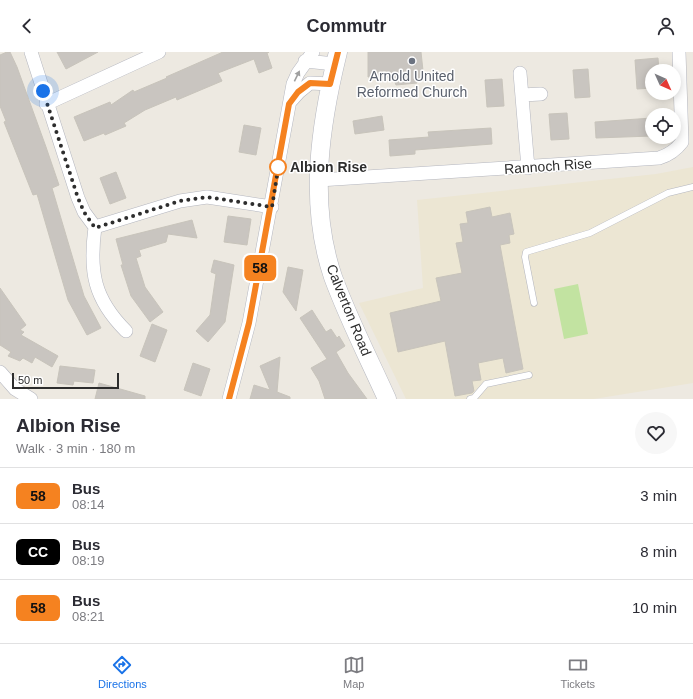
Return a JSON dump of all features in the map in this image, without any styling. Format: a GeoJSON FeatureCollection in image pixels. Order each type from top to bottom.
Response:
{"type":"FeatureCollection","features":[{"type":"Feature","properties":{"kind":"street"},"geometry":{"type":"LineString","coordinates":[[31,52],[46,104],[78,198],[84,212],[95,228],[93,271],[104,304],[126,331]]}},
{"type":"Feature","properties":{"kind":"street"},"geometry":{"type":"LineString","coordinates":[[46,104],[159,52]]}},
{"type":"Feature","properties":{"kind":"street","name":"Rannoch Rise"},"geometry":{"type":"LineString","coordinates":[[319,180],[528,168],[659,158],[672,152],[682,142],[683,134],[679,52]]}},
{"type":"Feature","properties":{"kind":"street"},"geometry":{"type":"LineString","coordinates":[[229,399],[249,323],[272,207],[293,84],[309,57],[337,58]]}},
{"type":"Feature","properties":{"kind":"street","name":"Calverton Road"},"geometry":{"type":"LineString","coordinates":[[337,58],[330,84],[321,137],[319,180],[320,215],[333,276],[388,399]]}},
{"type":"Feature","properties":{"kind":"street"},"geometry":{"type":"LineString","coordinates":[[520,73],[528,168]]}},
{"type":"Feature","properties":{"kind":"street"},"geometry":{"type":"LineString","coordinates":[[289,104],[298,92],[310,83],[330,84]]}},
{"type":"Feature","properties":{"kind":"street"},"geometry":{"type":"LineString","coordinates":[[522,95],[541,94]]}},
{"type":"Feature","properties":{"kind":"street"},"geometry":{"type":"LineString","coordinates":[[95,228],[180,201],[207,197],[272,207]]}},
{"type":"Feature","properties":{"kind":"street"},"geometry":{"type":"LineString","coordinates":[[2,380],[31,399]]}},
{"type":"Feature","properties":{"kind":"lane"},"geometry":{"type":"LineString","coordinates":[[534,303],[524,257],[526,252],[590,233],[668,193],[693,187]]}},
{"type":"Feature","properties":{"kind":"lane"},"geometry":{"type":"LineString","coordinates":[[470,399],[474,398],[486,384],[529,375]]}},
{"type":"Feature","properties":{"kind":"shaded area"},"geometry":{"type":"Polygon","coordinates":[[[693,167],[693,383],[594,399],[406,399],[359,303],[423,288],[417,200],[656,174],[693,167]]]}},
{"type":"Feature","properties":{"kind":"green space"},"geometry":{"type":"Polygon","coordinates":[[[578,284],[588,334],[564,339],[554,289],[578,284]]]}},
{"type":"Feature","properties":{"kind":"building"},"geometry":{"type":"Polygon","coordinates":[[[10,52],[17,67],[59,185],[52,188],[84,296],[101,328],[87,335],[68,300],[37,194],[33,195],[4,122],[6,121],[0,106],[0,55],[10,52]]]}},
{"type":"Feature","properties":{"kind":"building"},"geometry":{"type":"Polygon","coordinates":[[[57,52],[98,52],[66,69],[57,52]]]}},
{"type":"Feature","properties":{"kind":"building"},"geometry":{"type":"Polygon","coordinates":[[[223,52],[269,52],[267,53],[272,68],[259,73],[254,59],[218,73],[222,81],[177,100],[176,97],[145,110],[124,123],[126,126],[105,135],[104,133],[84,141],[74,117],[110,102],[111,105],[133,90],[134,92],[223,52]]]}},
{"type":"Feature","properties":{"kind":"building"},"geometry":{"type":"Polygon","coordinates":[[[368,52],[421,52],[424,80],[417,80],[417,83],[396,85],[393,77],[368,77],[368,52]]]}},
{"type":"Feature","properties":{"kind":"building"},"geometry":{"type":"Polygon","coordinates":[[[658,58],[658,64],[645,64],[645,88],[637,89],[635,60],[658,58]]]}},
{"type":"Feature","properties":{"kind":"building"},"geometry":{"type":"Polygon","coordinates":[[[588,69],[590,97],[575,98],[573,70],[588,69]]]}},
{"type":"Feature","properties":{"kind":"building"},"geometry":{"type":"Polygon","coordinates":[[[502,79],[504,106],[487,107],[485,80],[502,79]]]}},
{"type":"Feature","properties":{"kind":"building"},"geometry":{"type":"Polygon","coordinates":[[[567,113],[569,139],[551,140],[549,114],[567,113]]]}},
{"type":"Feature","properties":{"kind":"building"},"geometry":{"type":"Polygon","coordinates":[[[382,116],[384,130],[355,134],[353,121],[382,116]]]}},
{"type":"Feature","properties":{"kind":"building"},"geometry":{"type":"Polygon","coordinates":[[[645,118],[645,136],[596,138],[595,122],[645,118]]]}},
{"type":"Feature","properties":{"kind":"building"},"geometry":{"type":"Polygon","coordinates":[[[244,125],[261,128],[256,155],[239,152],[244,125]]]}},
{"type":"Feature","properties":{"kind":"building"},"geometry":{"type":"Polygon","coordinates":[[[491,128],[492,144],[415,150],[415,154],[390,156],[389,140],[429,137],[428,132],[491,128]]]}},
{"type":"Feature","properties":{"kind":"building"},"geometry":{"type":"Polygon","coordinates":[[[116,172],[126,198],[110,204],[100,178],[116,172]]]}},
{"type":"Feature","properties":{"kind":"building"},"geometry":{"type":"Polygon","coordinates":[[[490,207],[492,217],[510,213],[514,234],[509,235],[510,243],[500,245],[523,369],[506,373],[503,358],[478,363],[481,380],[472,381],[474,391],[472,393],[455,396],[445,341],[398,352],[390,313],[441,301],[436,278],[462,273],[456,243],[463,242],[460,224],[468,223],[466,212],[490,207]]]}},
{"type":"Feature","properties":{"kind":"building"},"geometry":{"type":"Polygon","coordinates":[[[228,216],[251,219],[247,245],[224,242],[228,216]]]}},
{"type":"Feature","properties":{"kind":"building"},"geometry":{"type":"Polygon","coordinates":[[[192,220],[197,238],[168,234],[166,242],[139,250],[141,256],[136,258],[145,287],[163,312],[150,322],[131,296],[121,265],[123,265],[116,239],[192,220]]]}},
{"type":"Feature","properties":{"kind":"building"},"geometry":{"type":"Polygon","coordinates":[[[214,260],[234,265],[225,322],[208,342],[196,331],[210,315],[216,274],[211,272],[214,260]]]}},
{"type":"Feature","properties":{"kind":"building"},"geometry":{"type":"Polygon","coordinates":[[[288,267],[303,270],[296,311],[283,292],[288,267]]]}},
{"type":"Feature","properties":{"kind":"building"},"geometry":{"type":"Polygon","coordinates":[[[0,288],[26,325],[20,330],[24,332],[21,335],[58,356],[52,367],[35,357],[32,363],[23,358],[20,361],[8,356],[11,352],[0,345],[0,288]]]}},
{"type":"Feature","properties":{"kind":"building"},"geometry":{"type":"Polygon","coordinates":[[[312,310],[326,332],[331,329],[337,338],[339,336],[345,346],[336,352],[348,373],[367,399],[325,399],[319,381],[311,368],[327,359],[300,318],[312,310]]]}},
{"type":"Feature","properties":{"kind":"building"},"geometry":{"type":"Polygon","coordinates":[[[152,324],[167,330],[155,362],[140,356],[152,324]]]}},
{"type":"Feature","properties":{"kind":"building"},"geometry":{"type":"Polygon","coordinates":[[[280,357],[277,392],[290,397],[290,399],[250,399],[254,385],[270,390],[260,366],[280,357]]]}},
{"type":"Feature","properties":{"kind":"building"},"geometry":{"type":"Polygon","coordinates":[[[193,363],[210,369],[201,396],[184,390],[193,363]]]}},
{"type":"Feature","properties":{"kind":"building"},"geometry":{"type":"Polygon","coordinates":[[[60,366],[95,370],[93,383],[74,381],[73,385],[57,383],[60,366]]]}},
{"type":"Feature","properties":{"kind":"building"},"geometry":{"type":"Polygon","coordinates":[[[99,383],[145,396],[145,399],[95,399],[99,383]]]}},
{"type":"Feature","properties":{"kind":"bus line","name":"58"},"geometry":{"type":"LineString","coordinates":[[229,399],[249,323],[272,207],[289,104],[298,92],[310,83],[330,84],[338,52]]}},
{"type":"Feature","properties":{"kind":"place","name":"Arnold United Reformed Church"},"geometry":{"type":"Point","coordinates":[412,61]}},
{"type":"Feature","properties":{"kind":"place","name":"Albion Rise"},"geometry":{"type":"Point","coordinates":[278,167]}},
{"type":"Feature","properties":{"kind":"route"},"geometry":{"type":"LineString","coordinates":[[43,91],[78,198],[84,212],[95,228],[180,201],[207,197],[272,207],[279,163],[278,167]]}}]}
